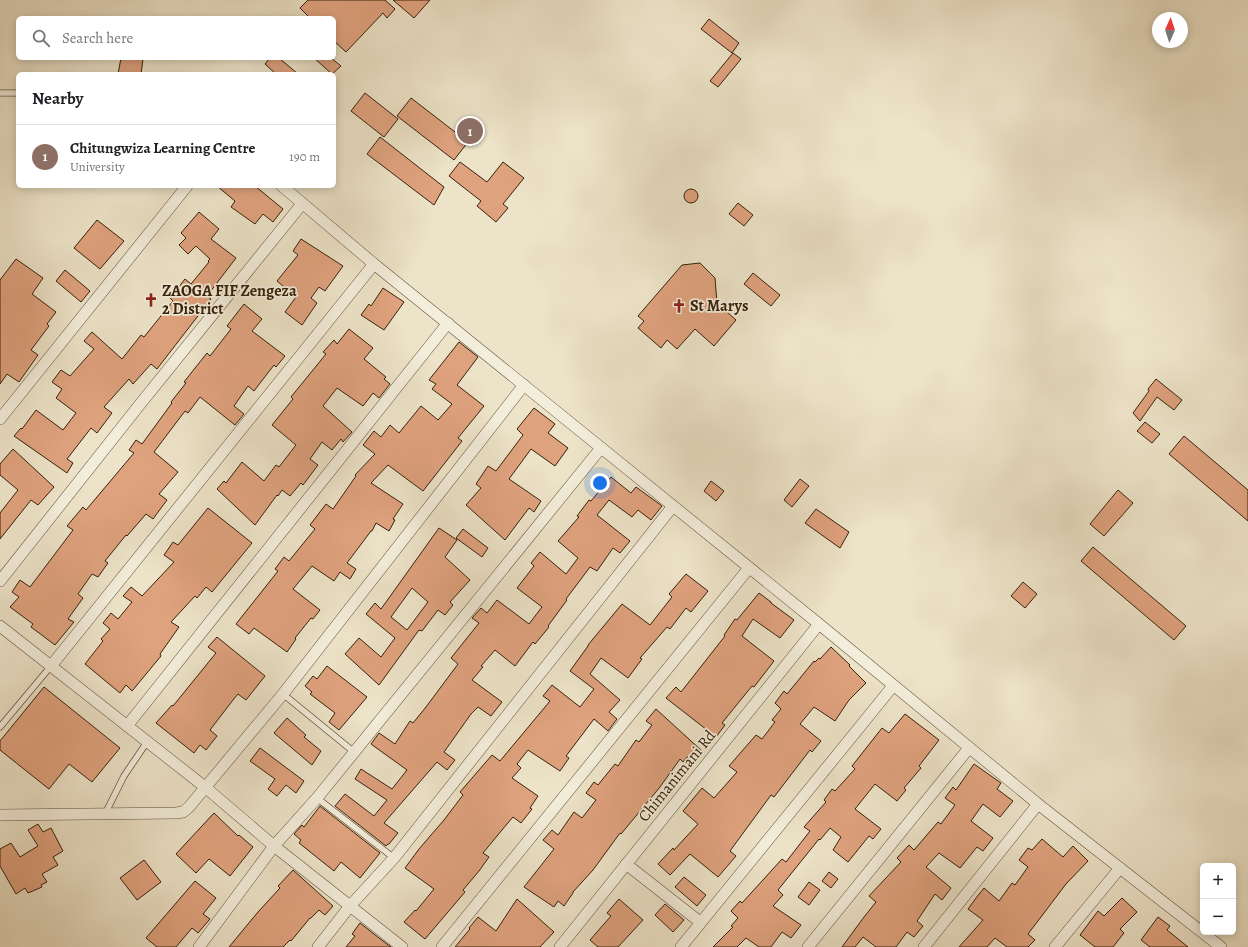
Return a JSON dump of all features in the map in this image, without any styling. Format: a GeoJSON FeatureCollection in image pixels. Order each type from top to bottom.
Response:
{"type":"FeatureCollection","features":[{"type":"Feature","properties":{"kind":"street"},"geometry":{"type":"LineString","coordinates":[[0,419],[186,188]]}},
{"type":"Feature","properties":{"kind":"street"},"geometry":{"type":"LineString","coordinates":[[284,188],[374,264],[819,624],[1038,804],[1221,947]]}},
{"type":"Feature","properties":{"kind":"street"},"geometry":{"type":"LineString","coordinates":[[0,581],[141,403],[302,204]]}},
{"type":"Feature","properties":{"kind":"street"},"geometry":{"type":"LineString","coordinates":[[51,666],[374,264]]}},
{"type":"Feature","properties":{"kind":"street"},"geometry":{"type":"LineString","coordinates":[[127,726],[448,323]]}},
{"type":"Feature","properties":{"kind":"street"},"geometry":{"type":"LineString","coordinates":[[0,815],[183,812],[189,807],[283,694],[524,385]]}},
{"type":"Feature","properties":{"kind":"street"},"geometry":{"type":"LineString","coordinates":[[199,947],[274,846],[317,798],[601,448]]}},
{"type":"Feature","properties":{"kind":"street"},"geometry":{"type":"LineString","coordinates":[[318,947],[350,906],[394,858],[673,506]]}},
{"type":"Feature","properties":{"kind":"street"},"geometry":{"type":"LineString","coordinates":[[442,947],[749,568]]}},
{"type":"Feature","properties":{"kind":"street","name":"Chimanimani Rd"},"geometry":{"type":"LineString","coordinates":[[560,947],[819,624]]}},
{"type":"Feature","properties":{"kind":"street"},"geometry":{"type":"LineString","coordinates":[[0,626],[205,787],[274,846],[402,947]]}},
{"type":"Feature","properties":{"kind":"street"},"geometry":{"type":"LineString","coordinates":[[682,947],[700,922],[893,686]]}},
{"type":"Feature","properties":{"kind":"street"},"geometry":{"type":"LineString","coordinates":[[808,947],[969,748]]}},
{"type":"Feature","properties":{"kind":"street"},"geometry":{"type":"LineString","coordinates":[[924,947],[1038,804]]}},
{"type":"Feature","properties":{"kind":"street"},"geometry":{"type":"LineString","coordinates":[[626,864],[700,922]]}},
{"type":"Feature","properties":{"kind":"street"},"geometry":{"type":"LineString","coordinates":[[1055,947],[1120,868]]}},
{"type":"Feature","properties":{"kind":"lane"},"geometry":{"type":"LineString","coordinates":[[0,93],[16,93]]}},
{"type":"Feature","properties":{"kind":"lane"},"geometry":{"type":"LineString","coordinates":[[0,726],[51,666]]}},
{"type":"Feature","properties":{"kind":"lane"},"geometry":{"type":"LineString","coordinates":[[283,694],[354,752]]}},
{"type":"Feature","properties":{"kind":"lane"},"geometry":{"type":"LineString","coordinates":[[104,814],[124,776],[147,742]]}},
{"type":"Feature","properties":{"kind":"lane"},"geometry":{"type":"LineString","coordinates":[[317,798],[394,858]]}},
{"type":"Feature","properties":{"kind":"building"},"geometry":{"type":"Polygon","coordinates":[[[308,0],[385,0],[395,9],[387,18],[383,13],[346,52],[336,43],[336,16],[308,16],[300,8],[308,0]]]}},
{"type":"Feature","properties":{"kind":"building"},"geometry":{"type":"Polygon","coordinates":[[[393,0],[430,0],[414,18],[393,0]]]}},
{"type":"Feature","properties":{"kind":"building"},"geometry":{"type":"Polygon","coordinates":[[[709,19],[739,43],[732,53],[701,29],[709,19]]]}},
{"type":"Feature","properties":{"kind":"building"},"geometry":{"type":"Polygon","coordinates":[[[733,53],[741,59],[718,87],[710,81],[733,53]]]}},
{"type":"Feature","properties":{"kind":"building"},"geometry":{"type":"Polygon","coordinates":[[[121,60],[143,60],[141,72],[118,72],[121,60]]]}},
{"type":"Feature","properties":{"kind":"building"},"geometry":{"type":"Polygon","coordinates":[[[268,60],[281,60],[296,72],[274,72],[265,64],[268,60]]]}},
{"type":"Feature","properties":{"kind":"building"},"geometry":{"type":"Polygon","coordinates":[[[316,60],[334,60],[341,66],[334,72],[330,72],[316,60]]]}},
{"type":"Feature","properties":{"kind":"building"},"geometry":{"type":"Polygon","coordinates":[[[365,93],[398,119],[384,137],[351,111],[365,93]]]}},
{"type":"Feature","properties":{"kind":"building"},"geometry":{"type":"Polygon","coordinates":[[[411,98],[468,142],[454,160],[397,116],[411,98]]]}},
{"type":"Feature","properties":{"kind":"building"},"geometry":{"type":"Polygon","coordinates":[[[380,137],[444,187],[434,205],[367,154],[380,137]]]}},
{"type":"Feature","properties":{"kind":"building"},"geometry":{"type":"Polygon","coordinates":[[[460,162],[487,182],[503,162],[524,178],[503,204],[508,208],[496,222],[477,206],[481,201],[449,176],[460,162]]]}},
{"type":"Feature","properties":{"kind":"building"},"geometry":{"type":"Polygon","coordinates":[[[219,188],[257,188],[283,209],[273,222],[263,214],[255,224],[231,207],[235,201],[219,188]]]}},
{"type":"Feature","properties":{"kind":"building"},"geometry":{"type":"Polygon","coordinates":[[[688,189],[694,189],[698,193],[698,199],[694,203],[688,203],[684,199],[684,193],[688,189]]]}},
{"type":"Feature","properties":{"kind":"building"},"geometry":{"type":"Polygon","coordinates":[[[738,203],[753,215],[744,226],[729,214],[738,203]]]}},
{"type":"Feature","properties":{"kind":"building"},"geometry":{"type":"Polygon","coordinates":[[[199,212],[219,229],[211,239],[236,258],[207,296],[211,299],[157,369],[151,364],[133,384],[129,379],[104,407],[112,413],[97,433],[91,428],[67,459],[73,463],[67,473],[14,436],[21,428],[22,429],[36,410],[63,430],[76,413],[56,398],[62,389],[52,382],[61,370],[70,376],[94,349],[84,341],[92,332],[122,359],[141,335],[144,337],[173,301],[170,298],[185,279],[191,284],[210,259],[196,246],[188,254],[179,245],[186,238],[181,233],[199,212]]]}},
{"type":"Feature","properties":{"kind":"building"},"geometry":{"type":"Polygon","coordinates":[[[97,220],[124,241],[100,269],[74,248],[97,220]]]}},
{"type":"Feature","properties":{"kind":"building"},"geometry":{"type":"Polygon","coordinates":[[[301,239],[343,266],[325,291],[319,287],[311,298],[317,303],[302,325],[285,312],[296,297],[277,281],[298,255],[293,251],[301,239]]]}},
{"type":"Feature","properties":{"kind":"building"},"geometry":{"type":"Polygon","coordinates":[[[16,259],[43,278],[32,294],[56,312],[47,324],[49,326],[31,350],[38,355],[19,382],[7,374],[0,384],[0,280],[16,259]]]}},
{"type":"Feature","properties":{"kind":"building","name":"St Marys"},"geometry":{"type":"Polygon","coordinates":[[[700,263],[715,278],[717,303],[736,320],[714,346],[695,329],[677,349],[667,340],[661,348],[638,328],[644,321],[638,316],[682,265],[700,263]]]}},
{"type":"Feature","properties":{"kind":"building"},"geometry":{"type":"Polygon","coordinates":[[[65,270],[90,291],[81,302],[56,281],[65,270]]]}},
{"type":"Feature","properties":{"kind":"building"},"geometry":{"type":"Polygon","coordinates":[[[753,273],[780,295],[771,306],[744,284],[753,273]]]}},
{"type":"Feature","properties":{"kind":"building"},"geometry":{"type":"Polygon","coordinates":[[[383,288],[404,302],[384,330],[361,315],[369,304],[371,306],[383,288]]]}},
{"type":"Feature","properties":{"kind":"building"},"geometry":{"type":"Polygon","coordinates":[[[244,304],[262,319],[252,331],[285,356],[276,367],[274,365],[254,391],[248,386],[234,406],[244,414],[235,425],[200,397],[188,413],[185,411],[154,452],[178,472],[159,494],[167,500],[153,519],[146,514],[127,536],[126,535],[105,561],[108,563],[98,577],[92,574],[78,594],[83,598],[68,619],[74,622],[55,645],[31,627],[33,624],[10,607],[19,597],[12,592],[20,580],[30,587],[73,530],[67,526],[83,507],[86,510],[134,453],[129,450],[136,440],[142,444],[186,383],[184,382],[207,353],[210,356],[231,329],[227,326],[244,304]]]}},
{"type":"Feature","properties":{"kind":"building"},"geometry":{"type":"Polygon","coordinates":[[[349,329],[373,348],[364,359],[386,377],[384,379],[390,384],[379,398],[373,393],[363,406],[337,388],[323,406],[352,432],[343,442],[341,439],[332,450],[322,442],[310,459],[318,465],[303,485],[301,483],[290,496],[282,490],[255,525],[217,489],[224,481],[226,483],[242,462],[264,481],[276,465],[279,467],[296,445],[272,425],[293,399],[291,397],[326,354],[323,352],[334,340],[337,344],[349,329]]]}},
{"type":"Feature","properties":{"kind":"building"},"geometry":{"type":"Polygon","coordinates":[[[459,342],[478,357],[457,385],[484,406],[458,438],[462,441],[423,491],[388,465],[371,483],[403,504],[393,519],[395,520],[389,531],[376,523],[372,531],[347,563],[356,569],[350,579],[340,572],[334,581],[312,566],[293,589],[320,610],[313,619],[311,618],[295,638],[296,639],[287,652],[254,628],[249,634],[236,624],[278,571],[275,569],[284,557],[289,561],[315,529],[310,525],[326,504],[333,509],[356,476],[355,475],[375,454],[363,445],[374,431],[381,437],[390,425],[399,433],[421,406],[438,420],[452,404],[432,389],[436,384],[429,380],[459,342]]]}},
{"type":"Feature","properties":{"kind":"building"},"geometry":{"type":"Polygon","coordinates":[[[1156,379],[1182,400],[1174,410],[1157,397],[1140,421],[1133,413],[1156,379]]]}},
{"type":"Feature","properties":{"kind":"building"},"geometry":{"type":"Polygon","coordinates":[[[534,408],[555,424],[548,433],[568,448],[555,466],[531,449],[509,479],[541,501],[534,512],[529,508],[505,540],[466,505],[481,488],[476,484],[488,466],[496,471],[523,435],[517,429],[534,408]]]}},
{"type":"Feature","properties":{"kind":"building"},"geometry":{"type":"Polygon","coordinates":[[[1145,422],[1160,434],[1152,443],[1137,431],[1145,422]]]}},
{"type":"Feature","properties":{"kind":"building"},"geometry":{"type":"Polygon","coordinates":[[[1184,436],[1248,490],[1248,521],[1169,454],[1184,436]]]}},
{"type":"Feature","properties":{"kind":"building"},"geometry":{"type":"Polygon","coordinates":[[[13,449],[54,487],[38,505],[31,500],[0,539],[0,513],[18,490],[0,475],[0,464],[13,449]]]}},
{"type":"Feature","properties":{"kind":"building"},"geometry":{"type":"Polygon","coordinates":[[[611,477],[631,493],[636,487],[662,506],[651,520],[638,510],[632,517],[609,500],[597,515],[630,541],[620,553],[613,548],[597,571],[590,567],[566,599],[567,600],[548,626],[549,627],[535,644],[533,642],[515,666],[495,650],[481,666],[483,667],[472,680],[502,702],[491,716],[478,707],[471,714],[444,752],[455,760],[447,770],[437,762],[384,823],[398,833],[386,846],[335,806],[345,794],[374,816],[387,800],[355,779],[361,769],[392,789],[407,770],[371,744],[379,733],[395,744],[410,721],[413,723],[426,707],[458,664],[451,658],[479,623],[472,618],[481,608],[487,613],[497,600],[529,624],[542,607],[517,588],[534,566],[531,563],[540,552],[566,574],[578,558],[558,541],[579,517],[577,516],[589,500],[591,501],[611,477]]]}},
{"type":"Feature","properties":{"kind":"building"},"geometry":{"type":"Polygon","coordinates":[[[800,479],[809,486],[792,507],[784,500],[800,479]]]}},
{"type":"Feature","properties":{"kind":"building"},"geometry":{"type":"Polygon","coordinates":[[[711,481],[724,491],[716,501],[704,491],[711,481]]]}},
{"type":"Feature","properties":{"kind":"building"},"geometry":{"type":"Polygon","coordinates":[[[1118,490],[1133,503],[1104,536],[1090,524],[1118,490]]]}},
{"type":"Feature","properties":{"kind":"building"},"geometry":{"type":"Polygon","coordinates":[[[208,508],[252,543],[212,592],[206,587],[197,598],[195,596],[171,622],[179,627],[160,654],[161,656],[132,691],[126,685],[120,693],[85,664],[103,641],[101,639],[110,629],[103,623],[111,613],[118,619],[132,602],[123,596],[131,587],[142,596],[174,562],[164,555],[173,542],[178,545],[208,508]]]}},
{"type":"Feature","properties":{"kind":"building"},"geometry":{"type":"Polygon","coordinates":[[[816,509],[849,532],[840,548],[805,523],[816,509]]]}},
{"type":"Feature","properties":{"kind":"building"},"geometry":{"type":"Polygon","coordinates":[[[439,528],[457,540],[445,557],[470,580],[450,602],[453,605],[445,615],[438,610],[422,631],[419,630],[379,685],[345,654],[359,638],[381,657],[395,638],[366,614],[375,603],[381,609],[439,528]],[[412,588],[391,617],[407,630],[428,602],[412,588]]]}},
{"type":"Feature","properties":{"kind":"building"},"geometry":{"type":"Polygon","coordinates":[[[463,529],[488,548],[482,557],[456,538],[463,529]]]}},
{"type":"Feature","properties":{"kind":"building"},"geometry":{"type":"Polygon","coordinates":[[[1093,547],[1186,626],[1174,640],[1081,561],[1093,547]]]}},
{"type":"Feature","properties":{"kind":"building"},"geometry":{"type":"Polygon","coordinates":[[[686,574],[708,591],[691,612],[686,608],[670,629],[667,627],[640,658],[642,659],[628,678],[601,658],[590,674],[620,700],[609,712],[617,719],[608,731],[594,719],[566,756],[569,758],[560,771],[528,750],[517,764],[521,768],[512,778],[538,796],[530,808],[532,809],[521,823],[513,817],[483,853],[489,857],[463,890],[465,892],[425,939],[404,922],[415,910],[416,911],[434,889],[405,868],[463,795],[460,792],[492,755],[500,761],[550,701],[543,696],[552,685],[580,707],[594,689],[570,671],[588,645],[622,604],[650,625],[672,597],[669,594],[686,574]]]}},
{"type":"Feature","properties":{"kind":"building"},"geometry":{"type":"Polygon","coordinates":[[[1023,582],[1037,594],[1025,608],[1011,596],[1023,582]]]}},
{"type":"Feature","properties":{"kind":"building"},"geometry":{"type":"Polygon","coordinates":[[[759,593],[794,620],[780,638],[753,619],[742,636],[774,661],[754,687],[752,686],[722,723],[725,725],[716,737],[666,698],[676,687],[681,692],[725,636],[724,635],[735,619],[737,620],[759,593]]]}},
{"type":"Feature","properties":{"kind":"building"},"geometry":{"type":"Polygon","coordinates":[[[217,637],[265,676],[246,700],[238,694],[210,730],[217,736],[206,750],[200,745],[194,753],[156,723],[172,705],[173,706],[216,653],[208,647],[217,637]]]}},
{"type":"Feature","properties":{"kind":"building"},"geometry":{"type":"Polygon","coordinates":[[[831,647],[866,683],[849,700],[835,721],[814,707],[800,724],[821,741],[812,752],[810,750],[774,797],[771,795],[730,851],[736,856],[718,877],[690,854],[670,875],[658,864],[673,848],[674,850],[698,824],[683,811],[702,788],[714,798],[737,772],[729,766],[756,735],[762,739],[775,722],[772,720],[781,709],[775,703],[784,691],[787,694],[814,661],[815,662],[819,658],[820,659],[831,647]]]}},
{"type":"Feature","properties":{"kind":"building"},"geometry":{"type":"Polygon","coordinates":[[[327,666],[367,697],[339,730],[329,722],[335,713],[310,694],[312,692],[305,686],[313,676],[317,679],[327,666]]]}},
{"type":"Feature","properties":{"kind":"building"},"geometry":{"type":"Polygon","coordinates":[[[44,687],[120,748],[92,782],[69,764],[49,789],[0,750],[0,741],[44,687]]]}},
{"type":"Feature","properties":{"kind":"building"},"geometry":{"type":"Polygon","coordinates":[[[656,709],[702,751],[694,760],[687,757],[683,762],[680,759],[660,787],[621,834],[620,833],[593,870],[573,892],[564,906],[558,901],[554,907],[524,887],[554,849],[543,840],[552,830],[558,835],[574,812],[582,818],[596,800],[586,793],[594,782],[598,785],[615,764],[618,766],[636,740],[639,742],[652,725],[646,721],[656,709]]]}},
{"type":"Feature","properties":{"kind":"building"},"geometry":{"type":"Polygon","coordinates":[[[905,714],[939,740],[919,766],[921,768],[904,788],[906,790],[897,801],[875,784],[855,809],[881,829],[873,839],[869,836],[848,862],[833,850],[841,837],[830,828],[820,840],[819,839],[778,890],[783,895],[773,906],[801,925],[791,938],[782,932],[771,947],[759,947],[746,938],[737,947],[713,947],[733,927],[731,926],[738,918],[731,911],[740,901],[742,903],[782,859],[786,862],[810,831],[804,827],[826,802],[824,800],[832,789],[835,791],[855,769],[852,766],[882,728],[889,733],[905,714]]]}},
{"type":"Feature","properties":{"kind":"building"},"geometry":{"type":"Polygon","coordinates":[[[287,718],[306,735],[304,737],[321,751],[312,765],[274,733],[287,718]]]}},
{"type":"Feature","properties":{"kind":"building"},"geometry":{"type":"Polygon","coordinates":[[[260,748],[304,781],[296,793],[286,785],[277,796],[268,789],[275,779],[250,761],[260,748]]]}},
{"type":"Feature","properties":{"kind":"building"},"geometry":{"type":"Polygon","coordinates":[[[974,764],[1001,783],[997,789],[1013,801],[1000,817],[983,804],[971,821],[993,838],[983,851],[977,847],[960,868],[939,853],[926,867],[951,888],[942,900],[935,894],[917,921],[923,926],[914,937],[907,932],[896,947],[876,947],[863,937],[855,947],[842,947],[876,902],[869,896],[901,862],[897,858],[909,845],[914,850],[938,822],[941,824],[955,805],[945,798],[953,787],[956,790],[974,764]]]}},
{"type":"Feature","properties":{"kind":"building"},"geometry":{"type":"Polygon","coordinates":[[[320,806],[380,853],[360,878],[341,862],[334,871],[299,843],[301,840],[294,834],[302,825],[304,827],[320,806]]]}},
{"type":"Feature","properties":{"kind":"building"},"geometry":{"type":"Polygon","coordinates":[[[214,813],[238,836],[239,835],[253,847],[230,876],[209,859],[196,873],[176,854],[214,813]]]}},
{"type":"Feature","properties":{"kind":"building"},"geometry":{"type":"Polygon","coordinates":[[[38,824],[43,832],[51,828],[63,851],[53,857],[58,865],[42,874],[47,882],[41,885],[42,887],[28,893],[25,888],[16,894],[0,866],[0,849],[11,843],[20,857],[38,846],[28,830],[38,824]]]}},
{"type":"Feature","properties":{"kind":"building"},"geometry":{"type":"Polygon","coordinates":[[[1042,839],[1063,857],[1073,846],[1088,861],[1066,884],[1028,934],[1035,940],[1028,947],[1007,947],[995,938],[987,947],[959,947],[983,920],[968,909],[976,898],[984,888],[999,901],[1012,883],[1015,885],[1028,867],[1019,860],[1028,848],[1032,850],[1042,839]]]}},
{"type":"Feature","properties":{"kind":"building"},"geometry":{"type":"Polygon","coordinates":[[[144,860],[161,882],[137,900],[120,878],[144,860]]]}},
{"type":"Feature","properties":{"kind":"building"},"geometry":{"type":"Polygon","coordinates":[[[293,870],[333,906],[325,915],[319,910],[310,918],[291,941],[290,940],[283,947],[229,947],[280,888],[278,886],[293,870]]]}},
{"type":"Feature","properties":{"kind":"building"},"geometry":{"type":"Polygon","coordinates":[[[829,872],[838,879],[831,888],[822,881],[829,872]]]}},
{"type":"Feature","properties":{"kind":"building"},"geometry":{"type":"Polygon","coordinates":[[[684,877],[706,895],[697,906],[675,887],[684,877]]]}},
{"type":"Feature","properties":{"kind":"building"},"geometry":{"type":"Polygon","coordinates":[[[195,881],[216,898],[203,914],[210,919],[198,933],[192,928],[176,947],[157,947],[146,938],[195,881]]]}},
{"type":"Feature","properties":{"kind":"building"},"geometry":{"type":"Polygon","coordinates":[[[809,882],[820,890],[809,905],[798,897],[809,882]]]}},
{"type":"Feature","properties":{"kind":"building"},"geometry":{"type":"Polygon","coordinates":[[[1122,898],[1137,912],[1120,929],[1124,933],[1113,947],[1095,947],[1080,935],[1098,911],[1104,916],[1122,898]]]}},
{"type":"Feature","properties":{"kind":"building"},"geometry":{"type":"Polygon","coordinates":[[[517,899],[554,932],[540,947],[455,947],[478,917],[496,931],[517,899]]]}},
{"type":"Feature","properties":{"kind":"building"},"geometry":{"type":"Polygon","coordinates":[[[619,899],[643,920],[618,947],[598,947],[590,940],[611,916],[607,913],[619,899]]]}},
{"type":"Feature","properties":{"kind":"building"},"geometry":{"type":"Polygon","coordinates":[[[665,904],[684,920],[673,932],[655,915],[665,904]]]}},
{"type":"Feature","properties":{"kind":"building"},"geometry":{"type":"Polygon","coordinates":[[[1158,917],[1170,926],[1167,930],[1188,947],[1150,947],[1141,940],[1158,917]]]}},
{"type":"Feature","properties":{"kind":"building"},"geometry":{"type":"Polygon","coordinates":[[[360,923],[391,947],[346,947],[355,936],[352,934],[360,923]]]}},
{"type":"Feature","properties":{"kind":"place","name":"Chitungwiza Learning Centre"},"geometry":{"type":"Point","coordinates":[470,131]}},
{"type":"Feature","properties":{"kind":"place","name":"ZAOGA FIF Zengeza 2 District"},"geometry":{"type":"Point","coordinates":[151,300]}},
{"type":"Feature","properties":{"kind":"place","name":"St Marys"},"geometry":{"type":"Point","coordinates":[679,306]}}]}
